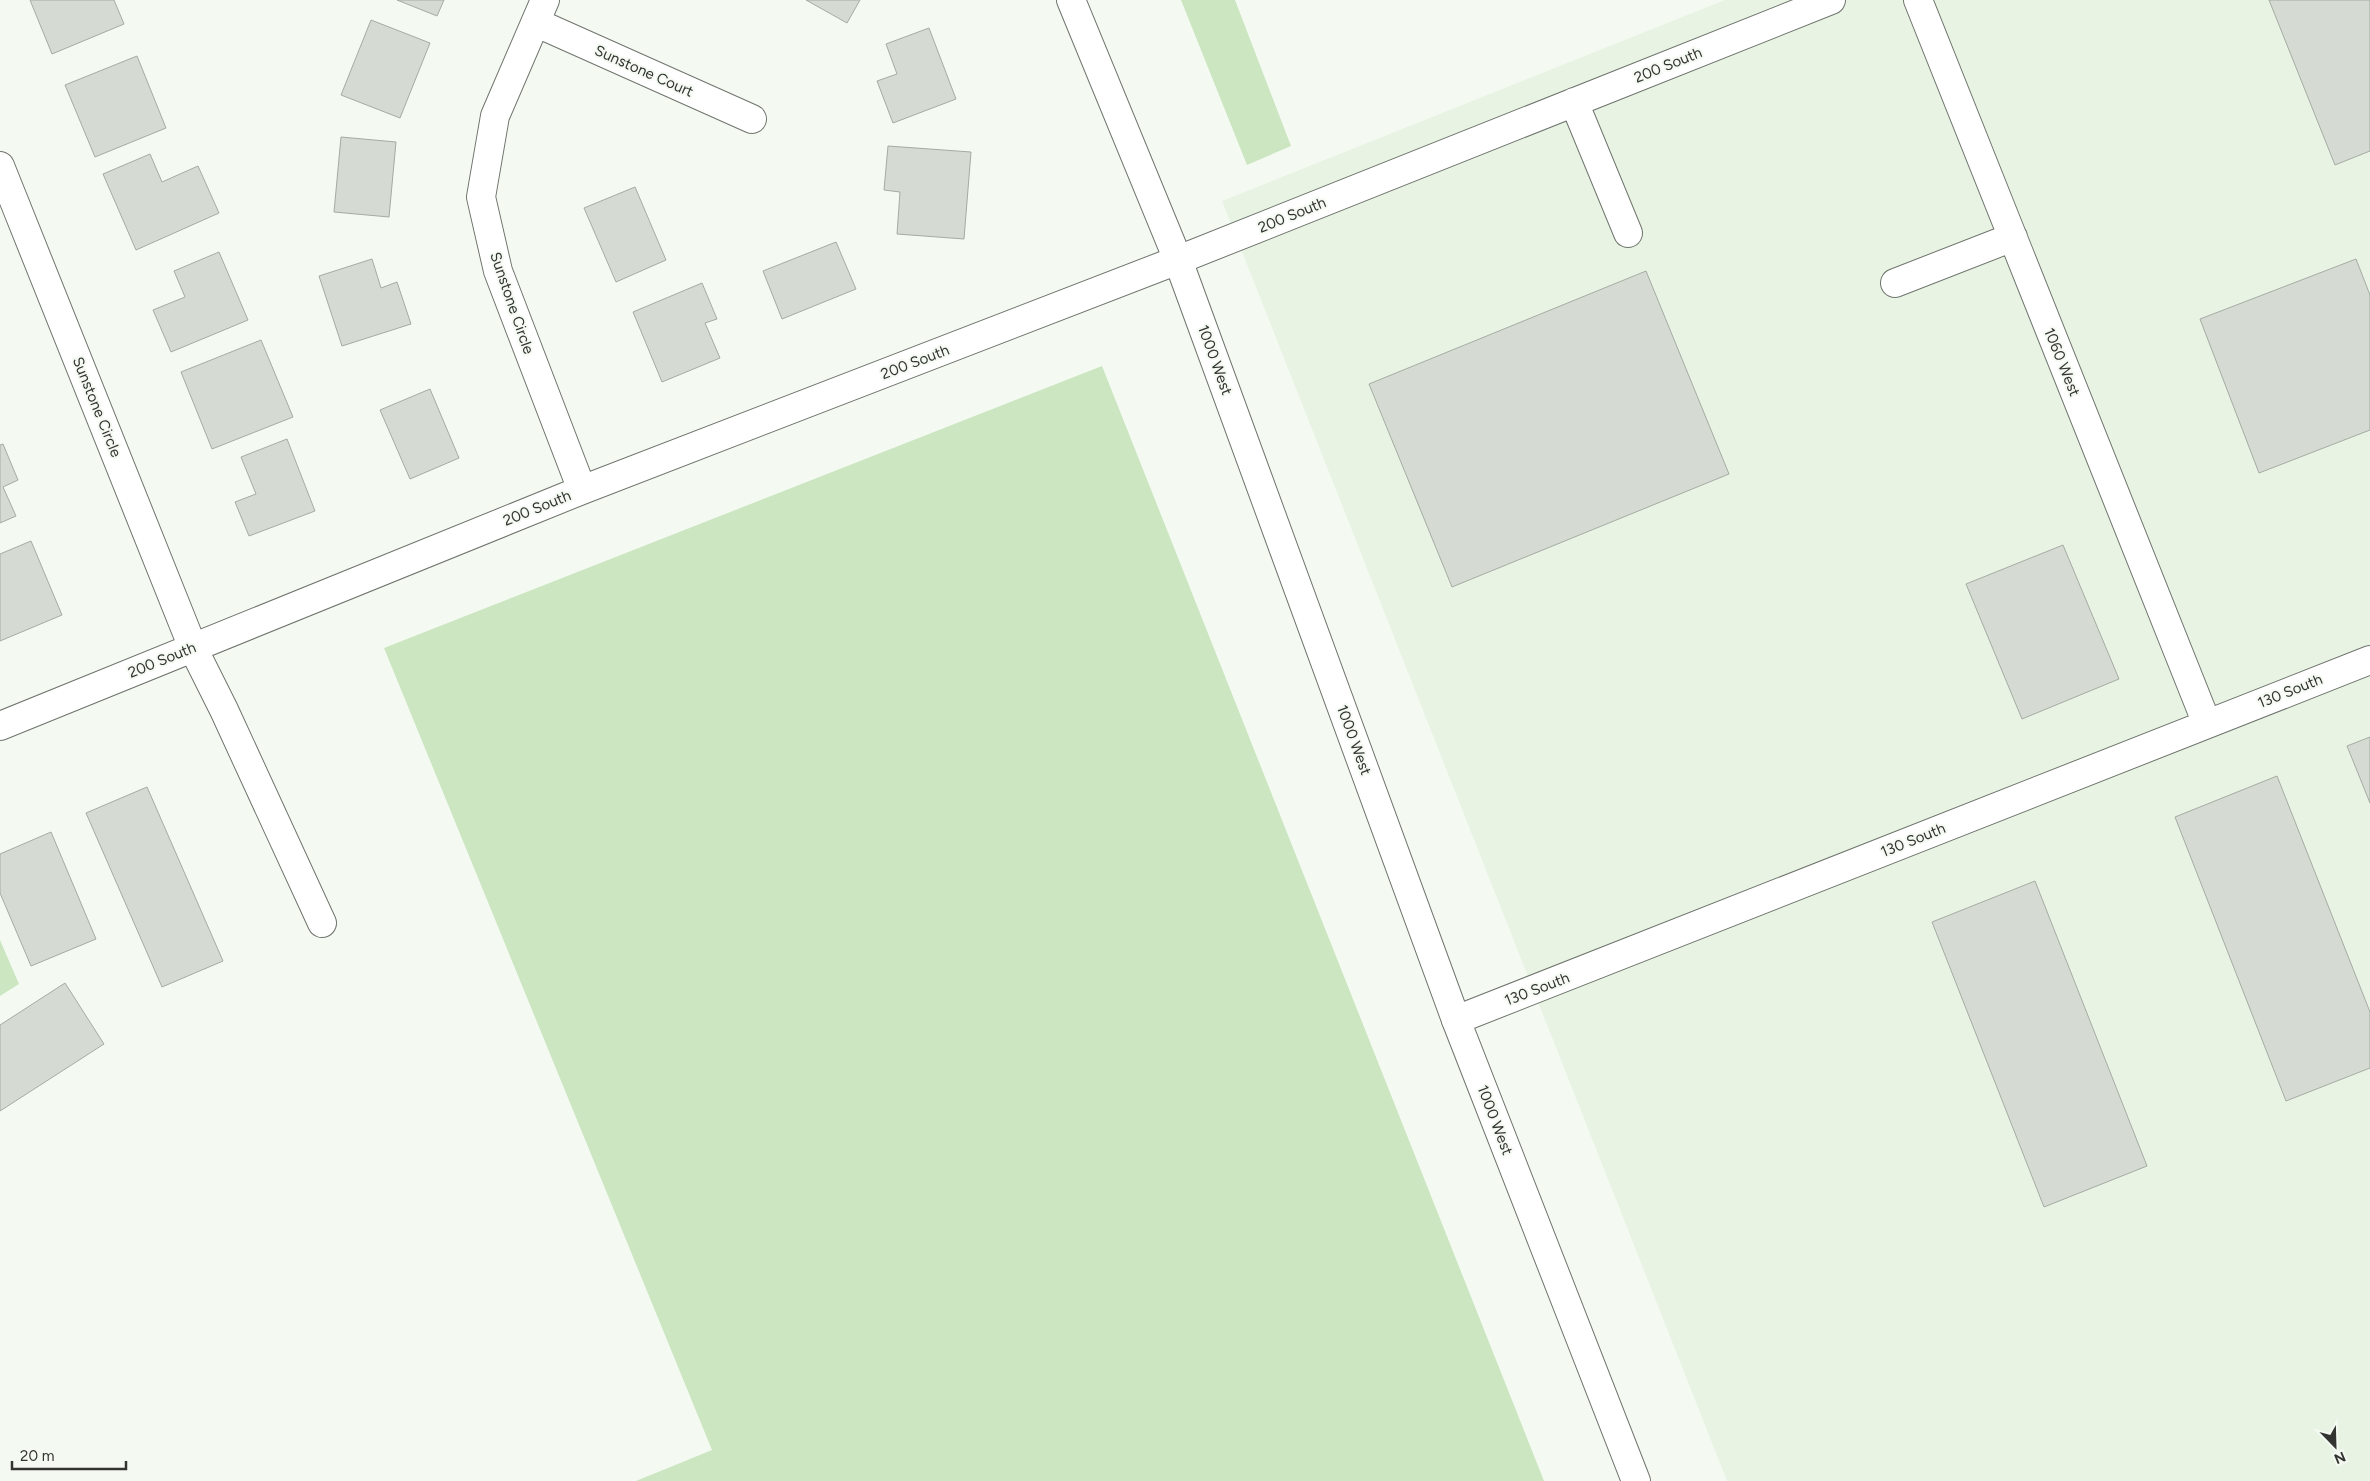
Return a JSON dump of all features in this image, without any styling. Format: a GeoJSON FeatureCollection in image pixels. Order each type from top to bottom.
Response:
{"type":"FeatureCollection","features":[{"type":"Feature","properties":{"kind":"street","name":"1000 West"},"geometry":{"type":"LineString","coordinates":[[1071,0],[1178,260],[1456,1020],[1636,1481]]}},
{"type":"Feature","properties":{"kind":"street","name":"200 South"},"geometry":{"type":"LineString","coordinates":[[0,726],[582,490],[1178,260],[1831,0]]}},
{"type":"Feature","properties":{"kind":"street","name":"1060 West"},"geometry":{"type":"LineString","coordinates":[[1918,0],[2206,724]]}},
{"type":"Feature","properties":{"kind":"street","name":"Sunstone Court"},"geometry":{"type":"LineString","coordinates":[[541,11],[752,119]]}},
{"type":"Feature","properties":{"kind":"street","name":"Sunstone Circle"},"geometry":{"type":"LineString","coordinates":[[541,11],[494,116],[481,197],[498,271],[582,490]]}},
{"type":"Feature","properties":{"kind":"street"},"geometry":{"type":"LineString","coordinates":[[1574,102],[1628,233]]}},
{"type":"Feature","properties":{"kind":"street","name":"Sunstone Circle"},"geometry":{"type":"LineString","coordinates":[[0,166],[193,648],[322,923]]}},
{"type":"Feature","properties":{"kind":"street"},"geometry":{"type":"LineString","coordinates":[[1895,283],[2012,236]]}},
{"type":"Feature","properties":{"kind":"street","name":"130 South"},"geometry":{"type":"LineString","coordinates":[[1456,1020],[2370,660]]}},
{"type":"Feature","properties":{"kind":"shaded area"},"geometry":{"type":"Polygon","coordinates":[[[1725,0],[2370,0],[2370,1481],[1727,1481],[1222,201],[1725,0]]]}},
{"type":"Feature","properties":{"kind":"green space"},"geometry":{"type":"Polygon","coordinates":[[[1181,0],[1235,0],[1291,146],[1247,165],[1181,0]]]}},
{"type":"Feature","properties":{"kind":"green space"},"geometry":{"type":"Polygon","coordinates":[[[1102,366],[1544,1481],[636,1481],[712,1450],[384,648],[1102,366]]]}},
{"type":"Feature","properties":{"kind":"green space"},"geometry":{"type":"Polygon","coordinates":[[[0,940],[19,984],[0,996],[0,940]]]}},
{"type":"Feature","properties":{"kind":"building"},"geometry":{"type":"Polygon","coordinates":[[[30,0],[114,0],[124,24],[52,54],[30,0]]]}},
{"type":"Feature","properties":{"kind":"building"},"geometry":{"type":"Polygon","coordinates":[[[397,0],[444,0],[437,16],[397,0]]]}},
{"type":"Feature","properties":{"kind":"building"},"geometry":{"type":"Polygon","coordinates":[[[806,0],[860,0],[847,23],[806,0]]]}},
{"type":"Feature","properties":{"kind":"building"},"geometry":{"type":"Polygon","coordinates":[[[2269,0],[2370,0],[2370,151],[2335,165],[2269,0]]]}},
{"type":"Feature","properties":{"kind":"building"},"geometry":{"type":"Polygon","coordinates":[[[371,20],[430,43],[400,118],[341,95],[371,20]]]}},
{"type":"Feature","properties":{"kind":"building"},"geometry":{"type":"Polygon","coordinates":[[[929,28],[956,99],[893,123],[877,81],[897,74],[886,44],[929,28]]]}},
{"type":"Feature","properties":{"kind":"building"},"geometry":{"type":"Polygon","coordinates":[[[137,56],[166,128],[95,157],[65,85],[137,56]]]}},
{"type":"Feature","properties":{"kind":"building"},"geometry":{"type":"Polygon","coordinates":[[[341,137],[396,142],[389,217],[334,212],[341,137]]]}},
{"type":"Feature","properties":{"kind":"building"},"geometry":{"type":"Polygon","coordinates":[[[888,146],[971,152],[964,239],[897,234],[900,192],[884,190],[888,146]]]}},
{"type":"Feature","properties":{"kind":"building"},"geometry":{"type":"Polygon","coordinates":[[[150,154],[162,182],[198,166],[219,213],[136,250],[103,174],[150,154]]]}},
{"type":"Feature","properties":{"kind":"building"},"geometry":{"type":"Polygon","coordinates":[[[635,187],[666,260],[616,282],[584,208],[635,187]]]}},
{"type":"Feature","properties":{"kind":"building"},"geometry":{"type":"Polygon","coordinates":[[[836,242],[856,289],[782,319],[763,271],[836,242]]]}},
{"type":"Feature","properties":{"kind":"building"},"geometry":{"type":"Polygon","coordinates":[[[219,252],[248,320],[171,352],[153,310],[185,297],[174,271],[219,252]]]}},
{"type":"Feature","properties":{"kind":"building"},"geometry":{"type":"Polygon","coordinates":[[[372,259],[381,288],[397,282],[411,324],[342,346],[319,276],[372,259]]]}},
{"type":"Feature","properties":{"kind":"building"},"geometry":{"type":"Polygon","coordinates":[[[2356,259],[2370,295],[2370,430],[2259,473],[2200,319],[2356,259]]]}},
{"type":"Feature","properties":{"kind":"building"},"geometry":{"type":"Polygon","coordinates":[[[1646,271],[1729,474],[1452,587],[1369,384],[1646,271]]]}},
{"type":"Feature","properties":{"kind":"building"},"geometry":{"type":"Polygon","coordinates":[[[702,283],[717,319],[705,323],[720,358],[662,382],[633,312],[702,283]]]}},
{"type":"Feature","properties":{"kind":"building"},"geometry":{"type":"Polygon","coordinates":[[[261,340],[293,417],[212,449],[181,372],[261,340]]]}},
{"type":"Feature","properties":{"kind":"building"},"geometry":{"type":"Polygon","coordinates":[[[430,389],[459,458],[410,479],[380,410],[430,389]]]}},
{"type":"Feature","properties":{"kind":"building"},"geometry":{"type":"Polygon","coordinates":[[[287,439],[315,511],[249,536],[235,502],[256,494],[241,457],[287,439]]]}},
{"type":"Feature","properties":{"kind":"building"},"geometry":{"type":"Polygon","coordinates":[[[3,444],[18,480],[3,487],[16,516],[0,523],[0,445],[3,444]]]}},
{"type":"Feature","properties":{"kind":"building"},"geometry":{"type":"Polygon","coordinates":[[[31,541],[62,615],[0,641],[0,554],[31,541]]]}},
{"type":"Feature","properties":{"kind":"building"},"geometry":{"type":"Polygon","coordinates":[[[2063,545],[2119,679],[2022,719],[1966,584],[2063,545]]]}},
{"type":"Feature","properties":{"kind":"building"},"geometry":{"type":"Polygon","coordinates":[[[2370,737],[2370,803],[2347,746],[2370,737]]]}},
{"type":"Feature","properties":{"kind":"building"},"geometry":{"type":"Polygon","coordinates":[[[2277,776],[2370,1012],[2370,1068],[2286,1101],[2175,817],[2277,776]]]}},
{"type":"Feature","properties":{"kind":"building"},"geometry":{"type":"Polygon","coordinates":[[[147,787],[223,961],[162,987],[86,813],[147,787]]]}},
{"type":"Feature","properties":{"kind":"building"},"geometry":{"type":"Polygon","coordinates":[[[51,832],[96,939],[31,966],[0,893],[0,854],[51,832]]]}},
{"type":"Feature","properties":{"kind":"building"},"geometry":{"type":"Polygon","coordinates":[[[2035,881],[2147,1166],[2044,1207],[1932,922],[2035,881]]]}},
{"type":"Feature","properties":{"kind":"building"},"geometry":{"type":"Polygon","coordinates":[[[65,983],[104,1044],[0,1111],[0,1025],[65,983]]]}}]}
